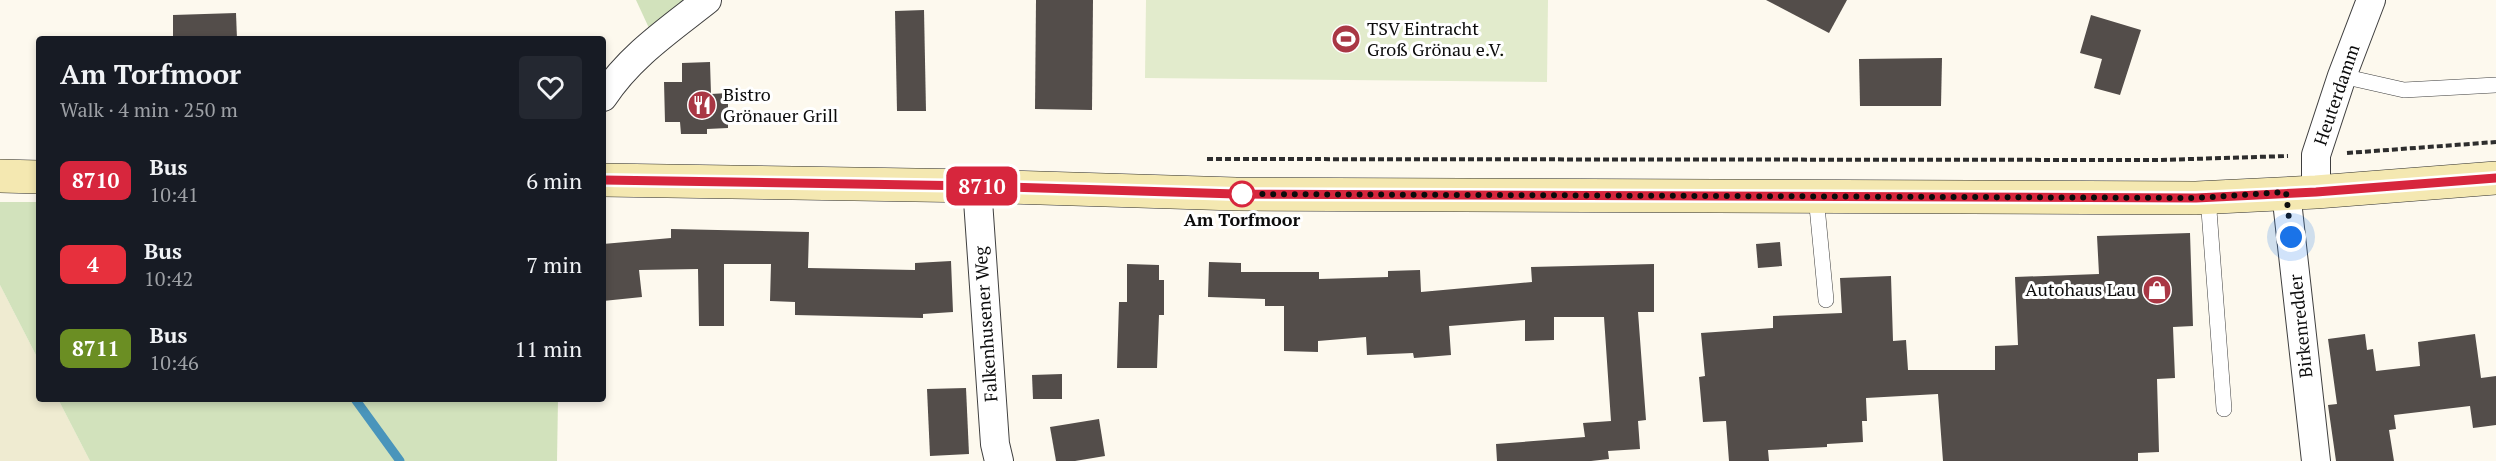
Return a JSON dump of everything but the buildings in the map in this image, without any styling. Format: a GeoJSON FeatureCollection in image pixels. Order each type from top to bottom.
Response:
{"type":"FeatureCollection","features":[{"type":"Feature","properties":{"kind":"main road"},"geometry":{"type":"LineString","coordinates":[[0,176],[36,177]]}},
{"type":"Feature","properties":{"kind":"main road"},"geometry":{"type":"LineString","coordinates":[[606,180],[977,186],[1236,194],[2208,197],[2496,177]]}},
{"type":"Feature","properties":{"kind":"street"},"geometry":{"type":"LineString","coordinates":[[606,92],[616,77],[639,53],[707,0]]}},
{"type":"Feature","properties":{"kind":"street","name":"Heuterdamm"},"geometry":{"type":"LineString","coordinates":[[2301,192],[2371,0]]}},
{"type":"Feature","properties":{"kind":"street","name":"Falkenhusener Weg"},"geometry":{"type":"LineString","coordinates":[[977,186],[995,444],[999,461]]}},
{"type":"Feature","properties":{"kind":"street","name":"Birkenredder"},"geometry":{"type":"LineString","coordinates":[[2301,192],[2316,461]]}},
{"type":"Feature","properties":{"kind":"lane"},"geometry":{"type":"LineString","coordinates":[[2342,76],[2404,90],[2496,85]]}},
{"type":"Feature","properties":{"kind":"lane"},"geometry":{"type":"LineString","coordinates":[[1816,196],[1826,300]]}},
{"type":"Feature","properties":{"kind":"lane"},"geometry":{"type":"LineString","coordinates":[[2208,197],[2224,408]]}},
{"type":"Feature","properties":{"kind":"path"},"geometry":{"type":"LineString","coordinates":[[1200,159],[2160,160],[2316,155],[2496,142]]}},
{"type":"Feature","properties":{"kind":"shaded area"},"geometry":{"type":"Polygon","coordinates":[[[0,285],[36,355],[36,402],[60,402],[90,461],[0,461],[0,285]]]}},
{"type":"Feature","properties":{"kind":"green space"},"geometry":{"type":"Polygon","coordinates":[[[636,0],[709,0],[655,41],[636,0]]]}},
{"type":"Feature","properties":{"kind":"green space","name":"TSV Eintracht Groß Grönau e.V."},"geometry":{"type":"Polygon","coordinates":[[[1146,0],[1548,0],[1547,82],[1145,78],[1146,0]]]}},
{"type":"Feature","properties":{"kind":"green space"},"geometry":{"type":"Polygon","coordinates":[[[0,202],[36,202],[36,355],[0,285],[0,202]]]}},
{"type":"Feature","properties":{"kind":"green space"},"geometry":{"type":"Polygon","coordinates":[[[60,402],[558,402],[557,461],[90,461],[60,402]]]}},
{"type":"Feature","properties":{"kind":"waterway"},"geometry":{"type":"LineString","coordinates":[[357,402],[400,461]]}},
{"type":"Feature","properties":{"kind":"bus line","name":"8710"},"geometry":{"type":"LineString","coordinates":[[606,180],[977,186],[1236,194],[2196,198],[2316,192],[2496,178]]}},
{"type":"Feature","properties":{"kind":"place","name":"TSV Eintracht Groß Grönau e.V."},"geometry":{"type":"Point","coordinates":[1346,39]}},
{"type":"Feature","properties":{"kind":"place","name":"Bistro Grönauer Grill"},"geometry":{"type":"Point","coordinates":[702,105]}},
{"type":"Feature","properties":{"kind":"place","name":"Am Torfmoor"},"geometry":{"type":"Point","coordinates":[1242,194]}},
{"type":"Feature","properties":{"kind":"place","name":"Autohaus Lau"},"geometry":{"type":"Point","coordinates":[2157,290]}},
{"type":"Feature","properties":{"kind":"route"},"geometry":{"type":"LineString","coordinates":[[1242,194],[1236,194],[2196,198],[2286,192],[2291,237]]}}]}
